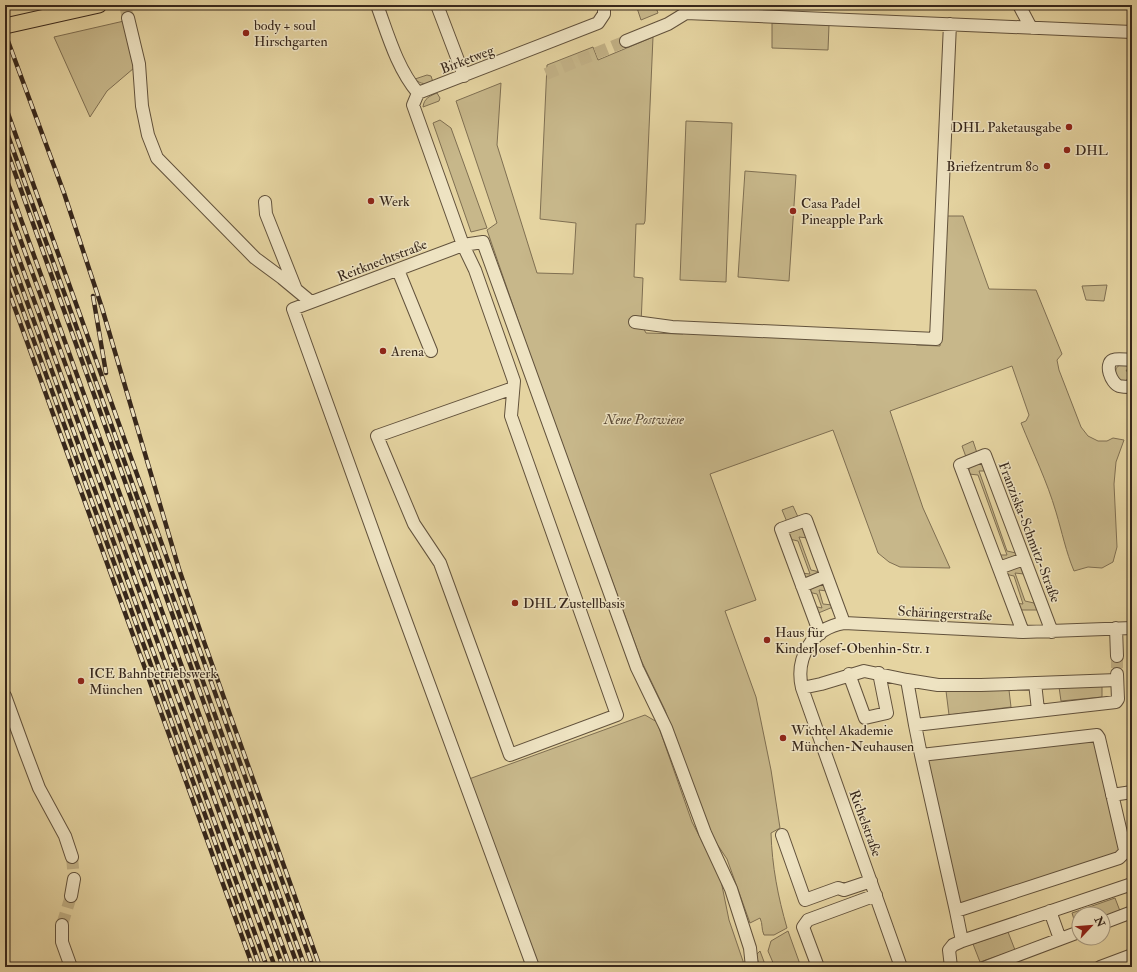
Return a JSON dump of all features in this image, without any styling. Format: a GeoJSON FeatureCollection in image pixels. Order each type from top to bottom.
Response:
{"type":"FeatureCollection","features":[{"type":"Feature","properties":{"kind":"main road"},"geometry":{"type":"LineString","coordinates":[[5,26],[99,5]]}},
{"type":"Feature","properties":{"kind":"street"},"geometry":{"type":"LineString","coordinates":[[377,5],[402,69],[409,82],[418,92],[413,105],[463,245],[475,270],[514,381],[511,416],[617,715],[510,755],[440,563],[414,524],[377,436],[513,388]]}},
{"type":"Feature","properties":{"kind":"street"},"geometry":{"type":"LineString","coordinates":[[436,5],[464,76]]}},
{"type":"Feature","properties":{"kind":"street","name":"Birketweg"},"geometry":{"type":"LineString","coordinates":[[418,92],[464,76],[598,23],[604,14],[604,5]]}},
{"type":"Feature","properties":{"kind":"street"},"geometry":{"type":"LineString","coordinates":[[1019,5],[1032,28]]}},
{"type":"Feature","properties":{"kind":"street"},"geometry":{"type":"LineString","coordinates":[[626,41],[668,24],[686,13],[777,11],[950,24],[1132,32]]}},
{"type":"Feature","properties":{"kind":"street"},"geometry":{"type":"LineString","coordinates":[[128,18],[139,64],[142,106],[148,135],[157,158],[254,258],[296,288],[311,302]]}},
{"type":"Feature","properties":{"kind":"street"},"geometry":{"type":"LineString","coordinates":[[635,322],[672,328],[936,340],[950,24]]}},
{"type":"Feature","properties":{"kind":"street"},"geometry":{"type":"LineString","coordinates":[[265,202],[266,214],[296,288]]}},
{"type":"Feature","properties":{"kind":"street","name":"Reitknechtstraße"},"geometry":{"type":"LineString","coordinates":[[533,967],[293,309],[463,245],[483,242],[637,668],[666,728],[705,833],[731,889],[750,948],[752,967]]}},
{"type":"Feature","properties":{"kind":"street"},"geometry":{"type":"LineString","coordinates":[[398,270],[431,352]]}},
{"type":"Feature","properties":{"kind":"street"},"geometry":{"type":"LineString","coordinates":[[1132,360],[1116,359],[1111,361],[1109,364],[1113,381],[1119,386],[1132,387]]}},
{"type":"Feature","properties":{"kind":"street","name":"Franziska-Schmitz-Straße"},"geometry":{"type":"LineString","coordinates":[[1023,632],[960,465],[986,456],[1052,632]]}},
{"type":"Feature","properties":{"kind":"street"},"geometry":{"type":"LineString","coordinates":[[820,634],[781,529],[806,520],[844,623]]}},
{"type":"Feature","properties":{"kind":"street"},"geometry":{"type":"LineString","coordinates":[[999,568],[1024,559]]}},
{"type":"Feature","properties":{"kind":"street"},"geometry":{"type":"LineString","coordinates":[[802,586],[826,576]]}},
{"type":"Feature","properties":{"kind":"street","name":"Schäringerstraße"},"geometry":{"type":"LineString","coordinates":[[802,688],[800,681],[800,670],[806,649],[812,640],[820,634],[834,625],[844,623],[1023,632],[1132,628]]}},
{"type":"Feature","properties":{"kind":"street"},"geometry":{"type":"LineString","coordinates":[[1116,628],[1117,656]]}},
{"type":"Feature","properties":{"kind":"street"},"geometry":{"type":"LineString","coordinates":[[802,688],[864,671],[938,685],[1035,683],[1117,677],[1117,702],[915,725]]}},
{"type":"Feature","properties":{"kind":"street"},"geometry":{"type":"LineString","coordinates":[[849,674],[866,718],[887,713],[879,673]]}},
{"type":"Feature","properties":{"kind":"street"},"geometry":{"type":"LineString","coordinates":[[906,680],[962,941]]}},
{"type":"Feature","properties":{"kind":"street"},"geometry":{"type":"LineString","coordinates":[[1035,683],[1038,710]]}},
{"type":"Feature","properties":{"kind":"street","name":"Richelstraße"},"geometry":{"type":"LineString","coordinates":[[802,688],[901,967]]}},
{"type":"Feature","properties":{"kind":"street"},"geometry":{"type":"LineString","coordinates":[[5,696],[39,788],[65,836],[72,857]]}},
{"type":"Feature","properties":{"kind":"street"},"geometry":{"type":"LineString","coordinates":[[921,755],[1097,735],[1099,738],[1125,850],[1122,856],[956,911]]}},
{"type":"Feature","properties":{"kind":"street"},"geometry":{"type":"LineString","coordinates":[[1112,794],[1132,792]]}},
{"type":"Feature","properties":{"kind":"street"},"geometry":{"type":"LineString","coordinates":[[782,835],[805,900],[838,888],[844,890],[871,881]]}},
{"type":"Feature","properties":{"kind":"street"},"geometry":{"type":"LineString","coordinates":[[71,896],[74,879]]}},
{"type":"Feature","properties":{"kind":"street"},"geometry":{"type":"LineString","coordinates":[[951,967],[949,950],[953,945],[1132,884]]}},
{"type":"Feature","properties":{"kind":"street"},"geometry":{"type":"LineString","coordinates":[[818,967],[803,926],[808,920],[876,895]]}},
{"type":"Feature","properties":{"kind":"street"},"geometry":{"type":"LineString","coordinates":[[1050,911],[1060,939]]}},
{"type":"Feature","properties":{"kind":"street"},"geometry":{"type":"LineString","coordinates":[[1111,920],[1132,912]]}},
{"type":"Feature","properties":{"kind":"street"},"geometry":{"type":"LineString","coordinates":[[62,925],[62,942],[71,967]]}},
{"type":"Feature","properties":{"kind":"street"},"geometry":{"type":"LineString","coordinates":[[986,967],[1071,935]]}},
{"type":"Feature","properties":{"kind":"street"},"geometry":{"type":"LineString","coordinates":[[1100,967],[1132,955]]}},
{"type":"Feature","properties":{"kind":"green space"},"geometry":{"type":"Polygon","coordinates":[[[636,5],[655,5],[658,13],[641,20],[636,5]]]}},
{"type":"Feature","properties":{"kind":"green space"},"geometry":{"type":"Polygon","coordinates":[[[124,21],[134,68],[107,91],[90,117],[54,37],[124,21]]]}},
{"type":"Feature","properties":{"kind":"green space"},"geometry":{"type":"Polygon","coordinates":[[[772,23],[829,25],[828,50],[772,48],[772,23]]]}},
{"type":"Feature","properties":{"kind":"green space","name":"Neue Postwiese"},"geometry":{"type":"Polygon","coordinates":[[[653,37],[645,221],[644,224],[636,224],[634,277],[643,278],[641,324],[646,333],[683,334],[685,332],[911,343],[917,345],[940,346],[946,216],[963,216],[989,289],[1036,290],[1062,354],[1057,360],[1059,370],[1081,427],[1088,436],[1098,441],[1107,441],[1113,438],[1124,440],[1116,462],[1114,484],[1117,547],[1113,562],[1102,568],[1088,567],[1074,571],[1048,489],[1021,423],[1026,421],[1029,415],[1012,366],[890,411],[923,508],[950,568],[900,567],[889,562],[878,553],[833,430],[710,474],[756,600],[725,611],[756,697],[771,770],[780,828],[771,833],[776,881],[787,928],[774,935],[764,935],[760,918],[750,923],[727,859],[711,835],[665,710],[641,660],[530,355],[487,230],[497,223],[456,101],[501,83],[497,145],[537,273],[573,274],[576,223],[540,219],[547,65],[593,47],[598,60],[653,37]]]}},
{"type":"Feature","properties":{"kind":"green space"},"geometry":{"type":"Polygon","coordinates":[[[427,75],[431,76],[433,82],[424,84],[415,79],[427,75]]]}},
{"type":"Feature","properties":{"kind":"green space"},"geometry":{"type":"Polygon","coordinates":[[[437,93],[440,98],[439,101],[423,107],[426,99],[437,93]]]}},
{"type":"Feature","properties":{"kind":"green space"},"geometry":{"type":"Polygon","coordinates":[[[440,120],[451,128],[487,228],[471,232],[433,123],[440,120]]]}},
{"type":"Feature","properties":{"kind":"green space"},"geometry":{"type":"Polygon","coordinates":[[[686,121],[732,123],[726,282],[680,280],[686,121]]]}},
{"type":"Feature","properties":{"kind":"green space"},"geometry":{"type":"Polygon","coordinates":[[[745,171],[796,175],[789,281],[738,277],[745,171]]]}},
{"type":"Feature","properties":{"kind":"green space"},"geometry":{"type":"Polygon","coordinates":[[[1107,285],[1104,301],[1086,300],[1082,286],[1107,285]]]}},
{"type":"Feature","properties":{"kind":"green space"},"geometry":{"type":"Polygon","coordinates":[[[1131,364],[1126,371],[1132,372],[1132,375],[1130,375],[1125,382],[1116,378],[1116,370],[1118,366],[1131,364]]]}},
{"type":"Feature","properties":{"kind":"green space"},"geometry":{"type":"Polygon","coordinates":[[[973,441],[977,453],[966,457],[962,446],[973,441]]]}},
{"type":"Feature","properties":{"kind":"green space"},"geometry":{"type":"Polygon","coordinates":[[[981,463],[984,464],[987,471],[979,471],[1007,551],[1016,553],[1018,557],[1001,563],[998,555],[1007,555],[978,475],[969,474],[970,466],[981,463]]]}},
{"type":"Feature","properties":{"kind":"green space"},"geometry":{"type":"Polygon","coordinates":[[[793,506],[798,517],[787,522],[782,510],[793,506]]]}},
{"type":"Feature","properties":{"kind":"green space"},"geometry":{"type":"Polygon","coordinates":[[[802,527],[808,538],[799,537],[811,570],[820,572],[807,580],[801,573],[810,574],[798,541],[789,539],[788,535],[789,532],[802,527]]]}},
{"type":"Feature","properties":{"kind":"green space"},"geometry":{"type":"Polygon","coordinates":[[[1021,566],[1024,574],[1015,573],[1025,601],[1034,603],[1037,610],[1018,610],[1015,603],[1023,604],[1014,576],[1005,574],[1005,571],[1021,566]]]}},
{"type":"Feature","properties":{"kind":"green space"},"geometry":{"type":"Polygon","coordinates":[[[821,584],[825,586],[827,591],[819,590],[823,604],[832,605],[833,607],[816,614],[813,606],[822,608],[817,594],[808,592],[821,584]]]}},
{"type":"Feature","properties":{"kind":"green space"},"geometry":{"type":"Polygon","coordinates":[[[1102,685],[1102,697],[1061,701],[1059,687],[1102,685]]]}},
{"type":"Feature","properties":{"kind":"green space"},"geometry":{"type":"Polygon","coordinates":[[[1009,690],[1011,707],[949,715],[946,691],[1009,690]]]}},
{"type":"Feature","properties":{"kind":"green space"},"geometry":{"type":"Polygon","coordinates":[[[645,715],[657,722],[692,822],[720,876],[729,920],[745,967],[539,967],[469,779],[645,715]]]}},
{"type":"Feature","properties":{"kind":"green space"},"geometry":{"type":"Polygon","coordinates":[[[1093,735],[1121,851],[957,907],[926,759],[1093,735]]]}},
{"type":"Feature","properties":{"kind":"green space"},"geometry":{"type":"Polygon","coordinates":[[[1115,898],[1120,911],[1111,914],[1111,906],[1092,906],[1115,898]]]}},
{"type":"Feature","properties":{"kind":"green space"},"geometry":{"type":"Polygon","coordinates":[[[788,931],[801,967],[777,967],[774,965],[768,951],[771,941],[788,931]]]}},
{"type":"Feature","properties":{"kind":"green space"},"geometry":{"type":"Polygon","coordinates":[[[1008,932],[1015,950],[980,962],[973,944],[1008,932]]]}},
{"type":"Feature","properties":{"kind":"green space"},"geometry":{"type":"Polygon","coordinates":[[[760,951],[766,967],[760,967],[756,955],[760,951]]]}},
{"type":"Feature","properties":{"kind":"tunnel"},"geometry":{"type":"LineString","coordinates":[[125,5],[128,18]]}},
{"type":"Feature","properties":{"kind":"tunnel"},"geometry":{"type":"LineString","coordinates":[[546,74],[626,41]]}},
{"type":"Feature","properties":{"kind":"tunnel"},"geometry":{"type":"LineString","coordinates":[[1117,656],[1117,674]]}},
{"type":"Feature","properties":{"kind":"tunnel"},"geometry":{"type":"LineString","coordinates":[[72,857],[74,879]]}},
{"type":"Feature","properties":{"kind":"tunnel"},"geometry":{"type":"LineString","coordinates":[[62,925],[71,896]]}},
{"type":"Feature","properties":{"kind":"railway"},"geometry":{"type":"LineString","coordinates":[[5,33],[64,193],[102,308],[179,569],[320,967]]}},
{"type":"Feature","properties":{"kind":"railway"},"geometry":{"type":"LineString","coordinates":[[5,105],[313,967]]}},
{"type":"Feature","properties":{"kind":"railway"},"geometry":{"type":"LineString","coordinates":[[5,127],[305,967]]}},
{"type":"Feature","properties":{"kind":"railway"},"geometry":{"type":"LineString","coordinates":[[5,145],[298,967]]}},
{"type":"Feature","properties":{"kind":"railway"},"geometry":{"type":"LineString","coordinates":[[5,175],[290,967]]}},
{"type":"Feature","properties":{"kind":"railway"},"geometry":{"type":"LineString","coordinates":[[5,197],[283,967]]}},
{"type":"Feature","properties":{"kind":"railway"},"geometry":{"type":"LineString","coordinates":[[5,220],[275,967]]}},
{"type":"Feature","properties":{"kind":"railway"},"geometry":{"type":"LineString","coordinates":[[5,241],[267,967]]}},
{"type":"Feature","properties":{"kind":"railway"},"geometry":{"type":"LineString","coordinates":[[5,261],[260,967]]}},
{"type":"Feature","properties":{"kind":"railway"},"geometry":{"type":"LineString","coordinates":[[5,281],[253,967]]}},
{"type":"Feature","properties":{"kind":"railway"},"geometry":{"type":"LineString","coordinates":[[93,296],[106,373]]}},
{"type":"Feature","properties":{"kind":"place","name":"body + soul Hirschgarten"},"geometry":{"type":"Point","coordinates":[246,33]}},
{"type":"Feature","properties":{"kind":"place","name":"DHL Paketausgabe"},"geometry":{"type":"Point","coordinates":[1069,127]}},
{"type":"Feature","properties":{"kind":"place","name":"DHL"},"geometry":{"type":"Point","coordinates":[1067,150]}},
{"type":"Feature","properties":{"kind":"place","name":"Briefzentrum 80"},"geometry":{"type":"Point","coordinates":[1047,166]}},
{"type":"Feature","properties":{"kind":"place","name":"Werk"},"geometry":{"type":"Point","coordinates":[371,201]}},
{"type":"Feature","properties":{"kind":"place","name":"Casa Padel Pineapple Park"},"geometry":{"type":"Point","coordinates":[793,211]}},
{"type":"Feature","properties":{"kind":"place","name":"Arena"},"geometry":{"type":"Point","coordinates":[383,351]}},
{"type":"Feature","properties":{"kind":"place","name":"DHL Zustellbasis"},"geometry":{"type":"Point","coordinates":[515,603]}},
{"type":"Feature","properties":{"kind":"place","name":"Haus für KinderJosef-Obenhin-Str. 1"},"geometry":{"type":"Point","coordinates":[767,640]}},
{"type":"Feature","properties":{"kind":"place","name":"ICE Bahnbetriebswerk München"},"geometry":{"type":"Point","coordinates":[81,681]}},
{"type":"Feature","properties":{"kind":"place","name":"Wichtel Akademie München-Neuhausen"},"geometry":{"type":"Point","coordinates":[783,738]}}]}
